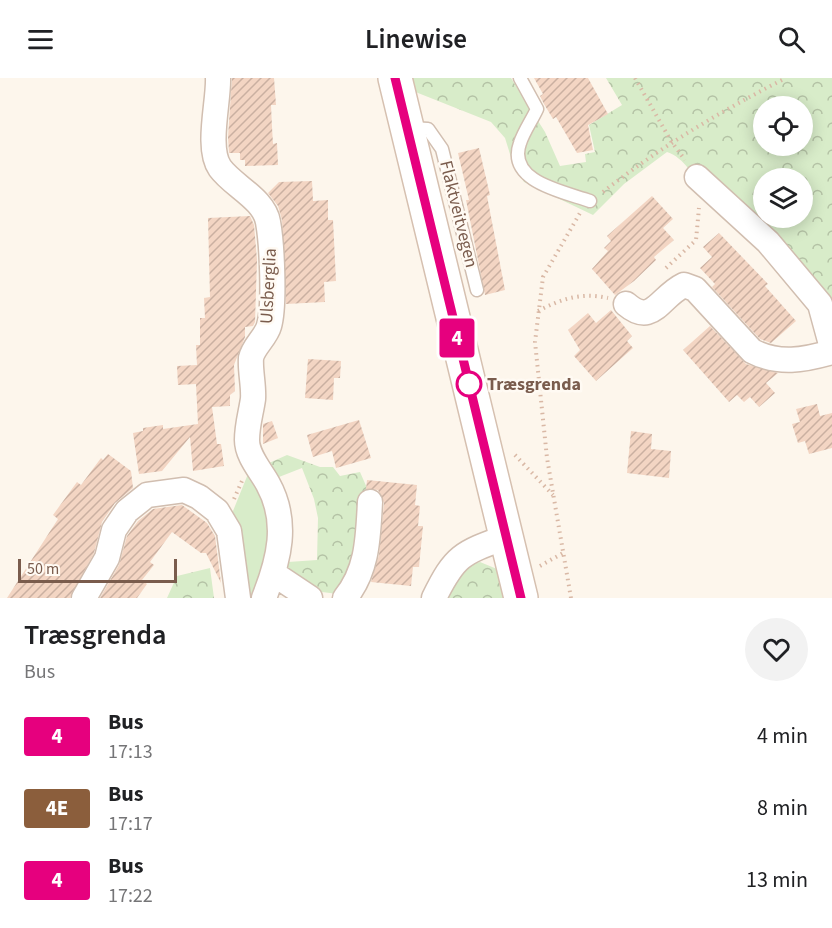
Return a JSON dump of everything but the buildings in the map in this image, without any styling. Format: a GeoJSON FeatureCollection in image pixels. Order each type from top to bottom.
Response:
{"type":"FeatureCollection","features":[{"type":"Feature","properties":{"kind":"main road","name":"Flaktveitvegen"},"geometry":{"type":"LineString","coordinates":[[395,78],[506,537],[528,584]]}},
{"type":"Feature","properties":{"kind":"street","name":"Ulsberglia"},"geometry":{"type":"LineString","coordinates":[[218,78],[218,92],[214,108],[216,154],[219,167],[254,201],[268,219],[272,264],[269,327],[251,356],[253,398],[247,443],[252,457],[275,498],[281,518],[273,574],[264,598]]}},
{"type":"Feature","properties":{"kind":"street"},"geometry":{"type":"LineString","coordinates":[[626,304],[637,314],[647,314],[684,285],[695,289],[752,351],[761,356],[802,361],[832,350],[826,308],[768,242],[697,177]]}},
{"type":"Feature","properties":{"kind":"street"},"geometry":{"type":"LineString","coordinates":[[84,598],[106,558],[114,530],[127,511],[147,495],[184,490],[199,497],[230,531],[238,598]]}},
{"type":"Feature","properties":{"kind":"street"},"geometry":{"type":"LineString","coordinates":[[345,598],[361,570],[367,550],[370,502]]}},
{"type":"Feature","properties":{"kind":"street"},"geometry":{"type":"LineString","coordinates":[[434,598],[449,568],[464,553],[506,537]]}},
{"type":"Feature","properties":{"kind":"street"},"geometry":{"type":"LineString","coordinates":[[273,574],[310,598]]}},
{"type":"Feature","properties":{"kind":"lane"},"geometry":{"type":"LineString","coordinates":[[520,78],[537,109],[519,144],[521,165],[536,182],[590,201]]}},
{"type":"Feature","properties":{"kind":"lane","name":"Flaktveitvegen"},"geometry":{"type":"LineString","coordinates":[[406,128],[428,129],[442,149],[459,208],[477,290]]}},
{"type":"Feature","properties":{"kind":"path"},"geometry":{"type":"LineString","coordinates":[[635,78],[671,141],[697,177],[699,192],[696,240],[664,270]]}},
{"type":"Feature","properties":{"kind":"path"},"geometry":{"type":"LineString","coordinates":[[571,598],[547,458],[535,342],[543,277],[576,218],[590,201],[671,141],[734,103],[786,78]]}},
{"type":"Feature","properties":{"kind":"path"},"geometry":{"type":"LineString","coordinates":[[537,312],[560,300],[576,296],[596,295],[626,304]]}},
{"type":"Feature","properties":{"kind":"path"},"geometry":{"type":"LineString","coordinates":[[224,522],[252,457]]}},
{"type":"Feature","properties":{"kind":"path"},"geometry":{"type":"LineString","coordinates":[[528,584],[563,553]]}},
{"type":"Feature","properties":{"kind":"green space"},"geometry":{"type":"Polygon","coordinates":[[[411,78],[511,78],[545,132],[560,166],[586,162],[585,154],[595,152],[589,125],[622,105],[606,78],[832,78],[832,326],[803,290],[701,185],[684,163],[673,155],[667,152],[624,184],[593,215],[524,182],[514,167],[505,138],[491,122],[413,91],[411,78]]]}},
{"type":"Feature","properties":{"kind":"green space"},"geometry":{"type":"Polygon","coordinates":[[[287,455],[320,467],[333,467],[340,476],[360,472],[367,488],[361,547],[338,594],[314,591],[281,567],[288,562],[317,560],[318,518],[314,499],[302,468],[279,477],[274,476],[269,468],[269,463],[287,455]]]}},
{"type":"Feature","properties":{"kind":"green space"},"geometry":{"type":"Polygon","coordinates":[[[250,469],[274,523],[256,598],[245,598],[233,511],[250,469]]]}},
{"type":"Feature","properties":{"kind":"green space"},"geometry":{"type":"Polygon","coordinates":[[[480,562],[497,569],[507,598],[446,598],[451,586],[462,571],[480,562]]]}},
{"type":"Feature","properties":{"kind":"green space"},"geometry":{"type":"Polygon","coordinates":[[[210,568],[214,598],[167,598],[177,576],[210,568]]]}},
{"type":"Feature","properties":{"kind":"bus line","name":"4"},"geometry":{"type":"LineString","coordinates":[[395,78],[521,598]]}},
{"type":"Feature","properties":{"kind":"place","name":"Træsgrenda"},"geometry":{"type":"Point","coordinates":[469,384]}}]}
